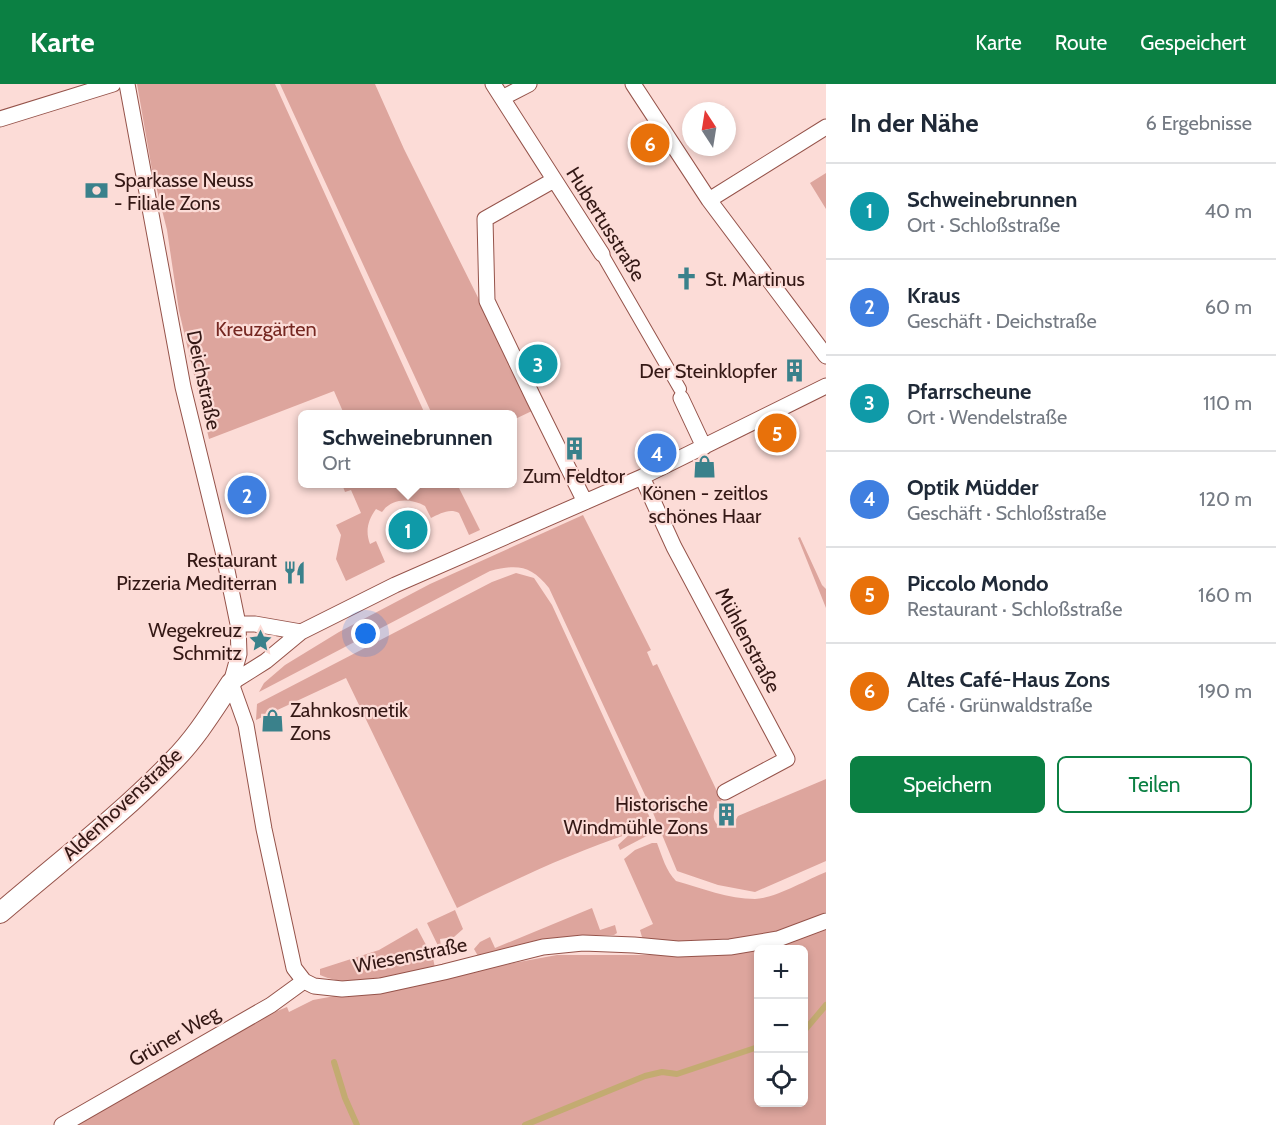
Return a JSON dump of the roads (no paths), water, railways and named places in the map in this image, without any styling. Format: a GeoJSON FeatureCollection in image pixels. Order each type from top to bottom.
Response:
{"type":"FeatureCollection","features":[{"type":"Feature","properties":{"kind":"street"},"geometry":{"type":"LineString","coordinates":[[0,118],[113,84]]}},
{"type":"Feature","properties":{"kind":"street","name":"Deichstraße"},"geometry":{"type":"LineString","coordinates":[[127,84],[183,387],[223,551],[238,624],[239,654],[231,683]]}},
{"type":"Feature","properties":{"kind":"street","name":"Hubertusstraße"},"geometry":{"type":"LineString","coordinates":[[493,84],[602,254],[681,393],[704,447]]}},
{"type":"Feature","properties":{"kind":"street"},"geometry":{"type":"LineString","coordinates":[[502,98],[529,84]]}},
{"type":"Feature","properties":{"kind":"street"},"geometry":{"type":"LineString","coordinates":[[633,84],[709,200],[826,356]]}},
{"type":"Feature","properties":{"kind":"street"},"geometry":{"type":"LineString","coordinates":[[709,200],[826,127]]}},
{"type":"Feature","properties":{"kind":"street"},"geometry":{"type":"LineString","coordinates":[[554,180],[485,219],[488,301],[585,502]]}},
{"type":"Feature","properties":{"kind":"street"},"geometry":{"type":"LineString","coordinates":[[304,981],[294,968],[264,830],[246,725],[231,683],[266,661],[302,632],[395,585],[642,477],[826,386]]}},
{"type":"Feature","properties":{"kind":"street","name":"Mühlenstraße"},"geometry":{"type":"LineString","coordinates":[[642,477],[674,547],[787,759],[725,792]]}},
{"type":"Feature","properties":{"kind":"street"},"geometry":{"type":"LineString","coordinates":[[238,624],[255,624],[302,632]]}},
{"type":"Feature","properties":{"kind":"street","name":"Aldenhovenstraße"},"geometry":{"type":"LineString","coordinates":[[0,913],[82,845],[175,760],[231,683]]}},
{"type":"Feature","properties":{"kind":"street","name":"Wiesenstraße"},"geometry":{"type":"LineString","coordinates":[[304,981],[314,986],[342,989],[380,986],[543,947],[583,943],[678,949],[730,947],[778,939],[826,921]]}},
{"type":"Feature","properties":{"kind":"street","name":"Grüner Weg"},"geometry":{"type":"LineString","coordinates":[[62,1125],[271,1005],[304,981]]}},
{"type":"Feature","properties":{"kind":"waterway"},"geometry":{"type":"LineString","coordinates":[[808,1026],[826,1005]]}},
{"type":"Feature","properties":{"kind":"waterway"},"geometry":{"type":"LineString","coordinates":[[525,1125],[645,1076],[662,1072],[677,1074],[754,1048]]}},
{"type":"Feature","properties":{"kind":"waterway"},"geometry":{"type":"LineString","coordinates":[[334,1062],[345,1098],[357,1125]]}},
{"type":"Feature","properties":{"kind":"place","name":"Altes Café-Haus Zons"},"geometry":{"type":"Point","coordinates":[650,143]}},
{"type":"Feature","properties":{"kind":"place","name":"Sparkasse Neuss - Filiale Zons"},"geometry":{"type":"Point","coordinates":[96,191]}},
{"type":"Feature","properties":{"kind":"place","name":"St. Martinus"},"geometry":{"type":"Point","coordinates":[687,279]}},
{"type":"Feature","properties":{"kind":"place","name":"Pfarrscheune"},"geometry":{"type":"Point","coordinates":[538,364]}},
{"type":"Feature","properties":{"kind":"place","name":"Der Steinklopfer"},"geometry":{"type":"Point","coordinates":[795,371]}},
{"type":"Feature","properties":{"kind":"place","name":"Piccolo Mondo"},"geometry":{"type":"Point","coordinates":[777,433]}},
{"type":"Feature","properties":{"kind":"place","name":"Zum Feldtor"},"geometry":{"type":"Point","coordinates":[574,448]}},
{"type":"Feature","properties":{"kind":"place","name":"Optik Müdder"},"geometry":{"type":"Point","coordinates":[657,453]}},
{"type":"Feature","properties":{"kind":"place","name":"Könen - zeitlos schönes Haar"},"geometry":{"type":"Point","coordinates":[705,466]}},
{"type":"Feature","properties":{"kind":"place","name":"Kraus"},"geometry":{"type":"Point","coordinates":[247,495]}},
{"type":"Feature","properties":{"kind":"place","name":"Schweinebrunnen"},"geometry":{"type":"Point","coordinates":[408,530]}},
{"type":"Feature","properties":{"kind":"place","name":"Restaurant Pizzeria Mediterran"},"geometry":{"type":"Point","coordinates":[295,572]}},
{"type":"Feature","properties":{"kind":"place","name":"Wegekreuz Schmitz"},"geometry":{"type":"Point","coordinates":[260,641]}},
{"type":"Feature","properties":{"kind":"place","name":"Zahnkosmetik Zons"},"geometry":{"type":"Point","coordinates":[272,721]}},
{"type":"Feature","properties":{"kind":"place","name":"Historische Windmühle Zons"},"geometry":{"type":"Point","coordinates":[726,815]}},
{"type":"Feature","properties":{"kind":"park label","name":"Kreuzgärten"},"geometry":{"type":"Point","coordinates":[266,329]}}]}
